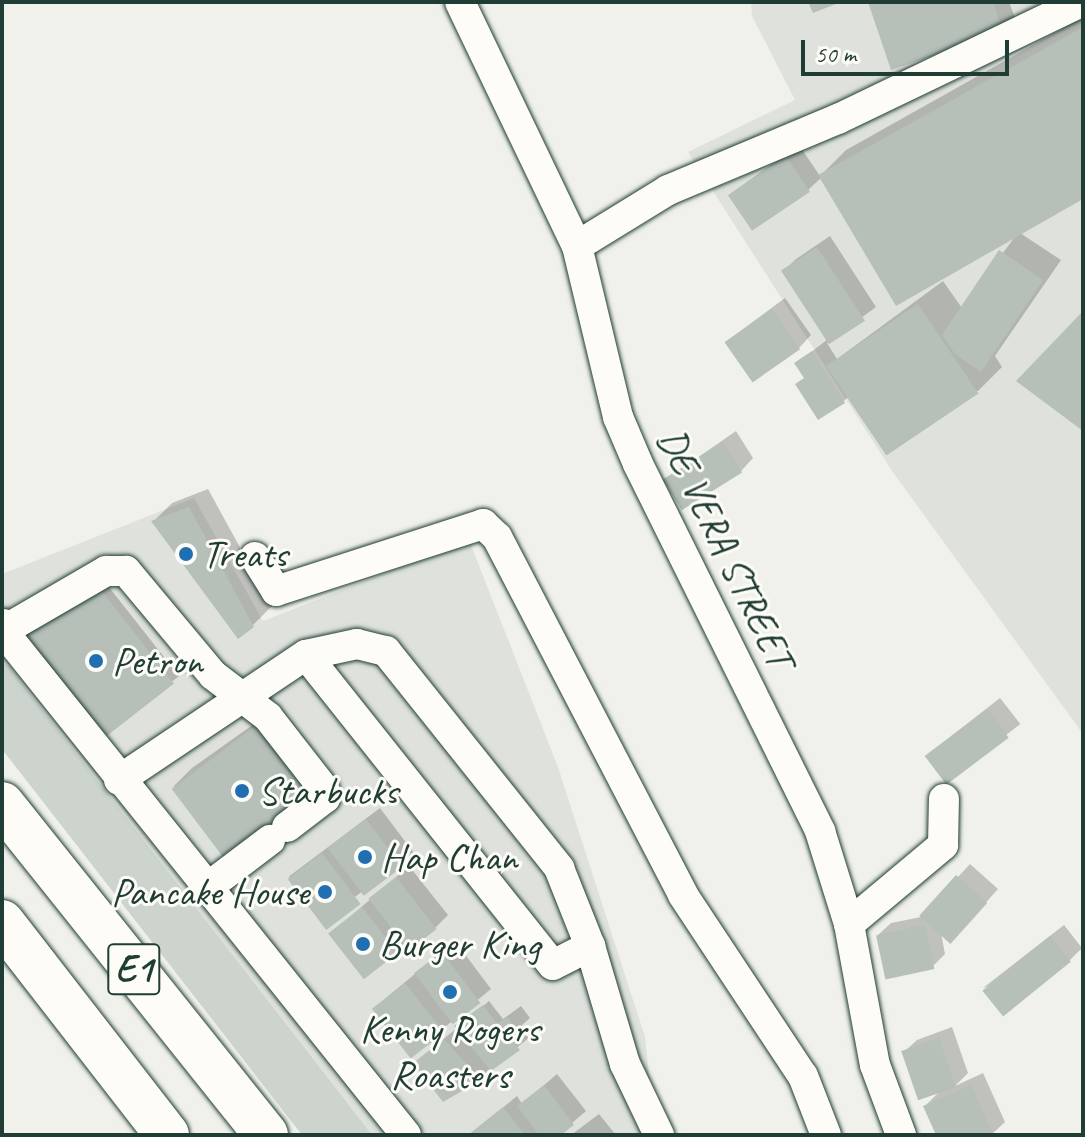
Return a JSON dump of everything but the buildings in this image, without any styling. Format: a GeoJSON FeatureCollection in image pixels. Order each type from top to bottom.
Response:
{"type":"FeatureCollection","features":[{"type":"Feature","properties":{"kind":"highway","name":"E1"},"geometry":{"type":"LineString","coordinates":[[2,804],[266,1135]]}},
{"type":"Feature","properties":{"kind":"highway","name":"E1"},"geometry":{"type":"LineString","coordinates":[[2,922],[167,1135]]}},
{"type":"Feature","properties":{"kind":"street","name":"DE VERA STREET"},"geometry":{"type":"LineString","coordinates":[[460,2],[577,246],[618,417],[820,831],[849,924],[875,1065],[901,1135]]}},
{"type":"Feature","properties":{"kind":"street"},"geometry":{"type":"LineString","coordinates":[[577,246],[679,184],[838,119],[1081,2]]}},
{"type":"Feature","properties":{"kind":"street"},"geometry":{"type":"LineString","coordinates":[[255,557],[276,591],[483,524],[497,537],[683,895],[803,1076],[826,1135]]}},
{"type":"Feature","properties":{"kind":"street"},"geometry":{"type":"LineString","coordinates":[[208,887],[325,798],[324,789],[245,695],[213,675],[126,571],[106,571],[3,631],[119,780],[406,1135]]}},
{"type":"Feature","properties":{"kind":"street"},"geometry":{"type":"LineString","coordinates":[[119,780],[306,655],[357,644],[386,651],[559,868],[590,946],[625,1064],[659,1135]]}},
{"type":"Feature","properties":{"kind":"street"},"geometry":{"type":"LineString","coordinates":[[306,655],[553,965],[590,946]]}},
{"type":"Feature","properties":{"kind":"street"},"geometry":{"type":"LineString","coordinates":[[849,924],[943,845],[944,799]]}},
{"type":"Feature","properties":{"kind":"shaded area"},"geometry":{"type":"Polygon","coordinates":[[[751,2],[1083,2],[1083,734],[892,471],[688,152],[795,100],[752,16],[751,2]]]}},
{"type":"Feature","properties":{"kind":"shaded area"},"geometry":{"type":"Polygon","coordinates":[[[194,498],[263,621],[469,540],[558,767],[645,1037],[650,1083],[670,1135],[303,1135],[2,749],[2,574],[194,498]]]}},
{"type":"Feature","properties":{"kind":"shaded area"},"geometry":{"type":"Polygon","coordinates":[[[2,662],[10,668],[372,1135],[302,1135],[2,749],[2,662]]]}},
{"type":"Feature","properties":{"kind":"place","name":"Treats"},"geometry":{"type":"Point","coordinates":[186,554]}},
{"type":"Feature","properties":{"kind":"place","name":"Petron"},"geometry":{"type":"Point","coordinates":[96,661]}},
{"type":"Feature","properties":{"kind":"place","name":"Starbucks"},"geometry":{"type":"Point","coordinates":[242,791]}},
{"type":"Feature","properties":{"kind":"place","name":"Hap Chan"},"geometry":{"type":"Point","coordinates":[365,857]}},
{"type":"Feature","properties":{"kind":"place","name":"Pancake House"},"geometry":{"type":"Point","coordinates":[325,892]}},
{"type":"Feature","properties":{"kind":"place","name":"Burger King"},"geometry":{"type":"Point","coordinates":[363,944]}},
{"type":"Feature","properties":{"kind":"place","name":"Kenny Rogers Roasters"},"geometry":{"type":"Point","coordinates":[450,992]}}]}
